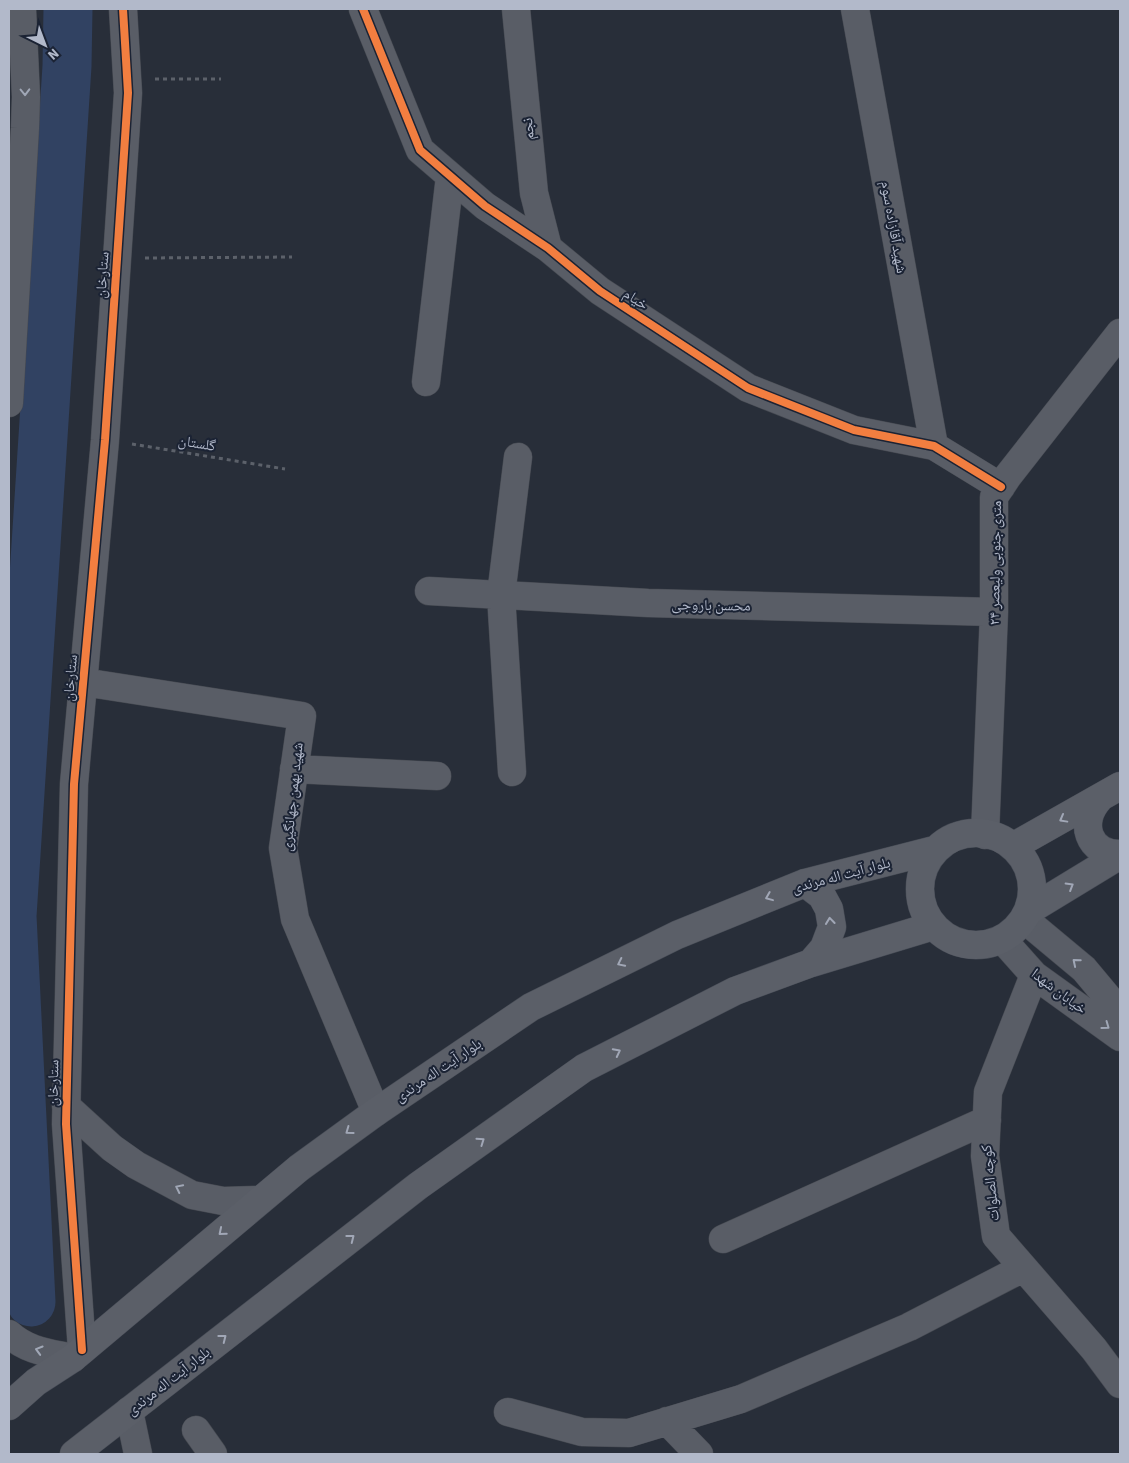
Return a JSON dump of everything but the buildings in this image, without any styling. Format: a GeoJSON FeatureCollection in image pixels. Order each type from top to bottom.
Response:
{"type":"FeatureCollection","features":[{"type":"Feature","properties":{"kind":"main road"},"geometry":{"type":"LineString","coordinates":[[1014,846],[1110,793]]}},
{"type":"Feature","properties":{"kind":"main road"},"geometry":{"type":"LineString","coordinates":[[1110,793],[1089,814],[1088,831],[1091,839],[1104,852],[1120,855]]}},
{"type":"Feature","properties":{"kind":"main road"},"geometry":{"type":"LineString","coordinates":[[1026,915],[1033,892],[1031,875],[1025,859],[1006,840],[980,832],[963,833],[947,840],[934,850],[925,864],[920,880],[919,896],[924,912],[932,926],[947,938],[965,944],[984,945],[1002,939],[1026,915],[1120,855]]}},
{"type":"Feature","properties":{"kind":"main road","name":"بلوار آیت اله مرندی"},"geometry":{"type":"LineString","coordinates":[[9,1406],[36,1382],[78,1354],[299,1168],[376,1112],[531,1007],[677,935],[805,883],[934,850]]}},
{"type":"Feature","properties":{"kind":"main road"},"geometry":{"type":"LineString","coordinates":[[805,883],[822,896],[829,909],[832,927],[824,948],[811,963]]}},
{"type":"Feature","properties":{"kind":"main road","name":"بلوار آیت اله مرندی"},"geometry":{"type":"LineString","coordinates":[[74,1454],[418,1186],[584,1068],[735,991],[811,963],[932,926]]}},
{"type":"Feature","properties":{"kind":"street"},"geometry":{"type":"LineString","coordinates":[[9,403],[17,131],[26,97],[22,9]]}},
{"type":"Feature","properties":{"kind":"street","name":"ستارخان"},"geometry":{"type":"LineString","coordinates":[[78,1354],[66,1134],[74,784],[105,440],[128,93],[122,9]]}},
{"type":"Feature","properties":{"kind":"street","name":"خیام"},"geometry":{"type":"LineString","coordinates":[[362,9],[420,150],[485,206],[548,248],[600,291],[748,388],[854,430],[934,446],[1001,486]]}},
{"type":"Feature","properties":{"kind":"street","name":"نجم"},"geometry":{"type":"LineString","coordinates":[[516,9],[534,193],[548,248]]}},
{"type":"Feature","properties":{"kind":"street","name":"شهید آقازاده سوم"},"geometry":{"type":"LineString","coordinates":[[855,9],[934,446]]}},
{"type":"Feature","properties":{"kind":"street"},"geometry":{"type":"LineString","coordinates":[[426,382],[450,176]]}},
{"type":"Feature","properties":{"kind":"street","name":"۲۴ متری جنوبی ولیعصر"},"geometry":{"type":"LineString","coordinates":[[985,835],[994,612],[994,497],[1120,333]]}},
{"type":"Feature","properties":{"kind":"street"},"geometry":{"type":"LineString","coordinates":[[512,772],[501,595],[518,457]]}},
{"type":"Feature","properties":{"kind":"street","name":"محسن باروجی"},"geometry":{"type":"LineString","coordinates":[[429,591],[648,603],[994,612]]}},
{"type":"Feature","properties":{"kind":"street","name":"شهید بهمن جهانگیری"},"geometry":{"type":"LineString","coordinates":[[84,682],[302,716],[283,848],[295,919],[376,1112]]}},
{"type":"Feature","properties":{"kind":"street"},"geometry":{"type":"LineString","coordinates":[[294,769],[437,776]]}},
{"type":"Feature","properties":{"kind":"street","name":"خیابان شهدا"},"geometry":{"type":"LineString","coordinates":[[1026,915],[1084,969],[1120,1012]]}},
{"type":"Feature","properties":{"kind":"street","name":"خیابان شهدا"},"geometry":{"type":"LineString","coordinates":[[1002,939],[1034,975],[1120,1037]]}},
{"type":"Feature","properties":{"kind":"street","name":"کوچه الصلوات"},"geometry":{"type":"LineString","coordinates":[[1034,975],[988,1092],[985,1156],[996,1236],[1094,1349],[1120,1384]]}},
{"type":"Feature","properties":{"kind":"street"},"geometry":{"type":"LineString","coordinates":[[66,1106],[124,1157],[144,1170],[192,1195],[223,1201],[260,1200]]}},
{"type":"Feature","properties":{"kind":"street"},"geometry":{"type":"LineString","coordinates":[[723,1239],[987,1120]]}},
{"type":"Feature","properties":{"kind":"street"},"geometry":{"type":"LineString","coordinates":[[508,1412],[582,1432],[602,1444],[628,1433],[741,1399],[909,1327],[1024,1268]]}},
{"type":"Feature","properties":{"kind":"street"},"geometry":{"type":"LineString","coordinates":[[9,1334],[17,1342],[36,1351],[78,1354]]}},
{"type":"Feature","properties":{"kind":"street"},"geometry":{"type":"LineString","coordinates":[[129,1411],[138,1454]]}},
{"type":"Feature","properties":{"kind":"street"},"geometry":{"type":"LineString","coordinates":[[667,1421],[699,1454]]}},
{"type":"Feature","properties":{"kind":"street"},"geometry":{"type":"LineString","coordinates":[[196,1430],[214,1454]]}},
{"type":"Feature","properties":{"kind":"path"},"geometry":{"type":"LineString","coordinates":[[127,79],[220,79]]}},
{"type":"Feature","properties":{"kind":"path"},"geometry":{"type":"LineString","coordinates":[[117,258],[292,257]]}},
{"type":"Feature","properties":{"kind":"waterway"},"geometry":{"type":"LineString","coordinates":[[31,1302],[12,916],[67,66],[68,9]]}},
{"type":"Feature","properties":{"kind":"cycle path"},"geometry":{"type":"LineString","coordinates":[[82,1350],[66,1124],[74,784],[105,440],[128,93],[123,9]]}},
{"type":"Feature","properties":{"kind":"cycle path"},"geometry":{"type":"LineString","coordinates":[[363,9],[420,150],[485,206],[548,248],[600,291],[748,388],[854,430],[934,446],[1001,487]]}}]}
